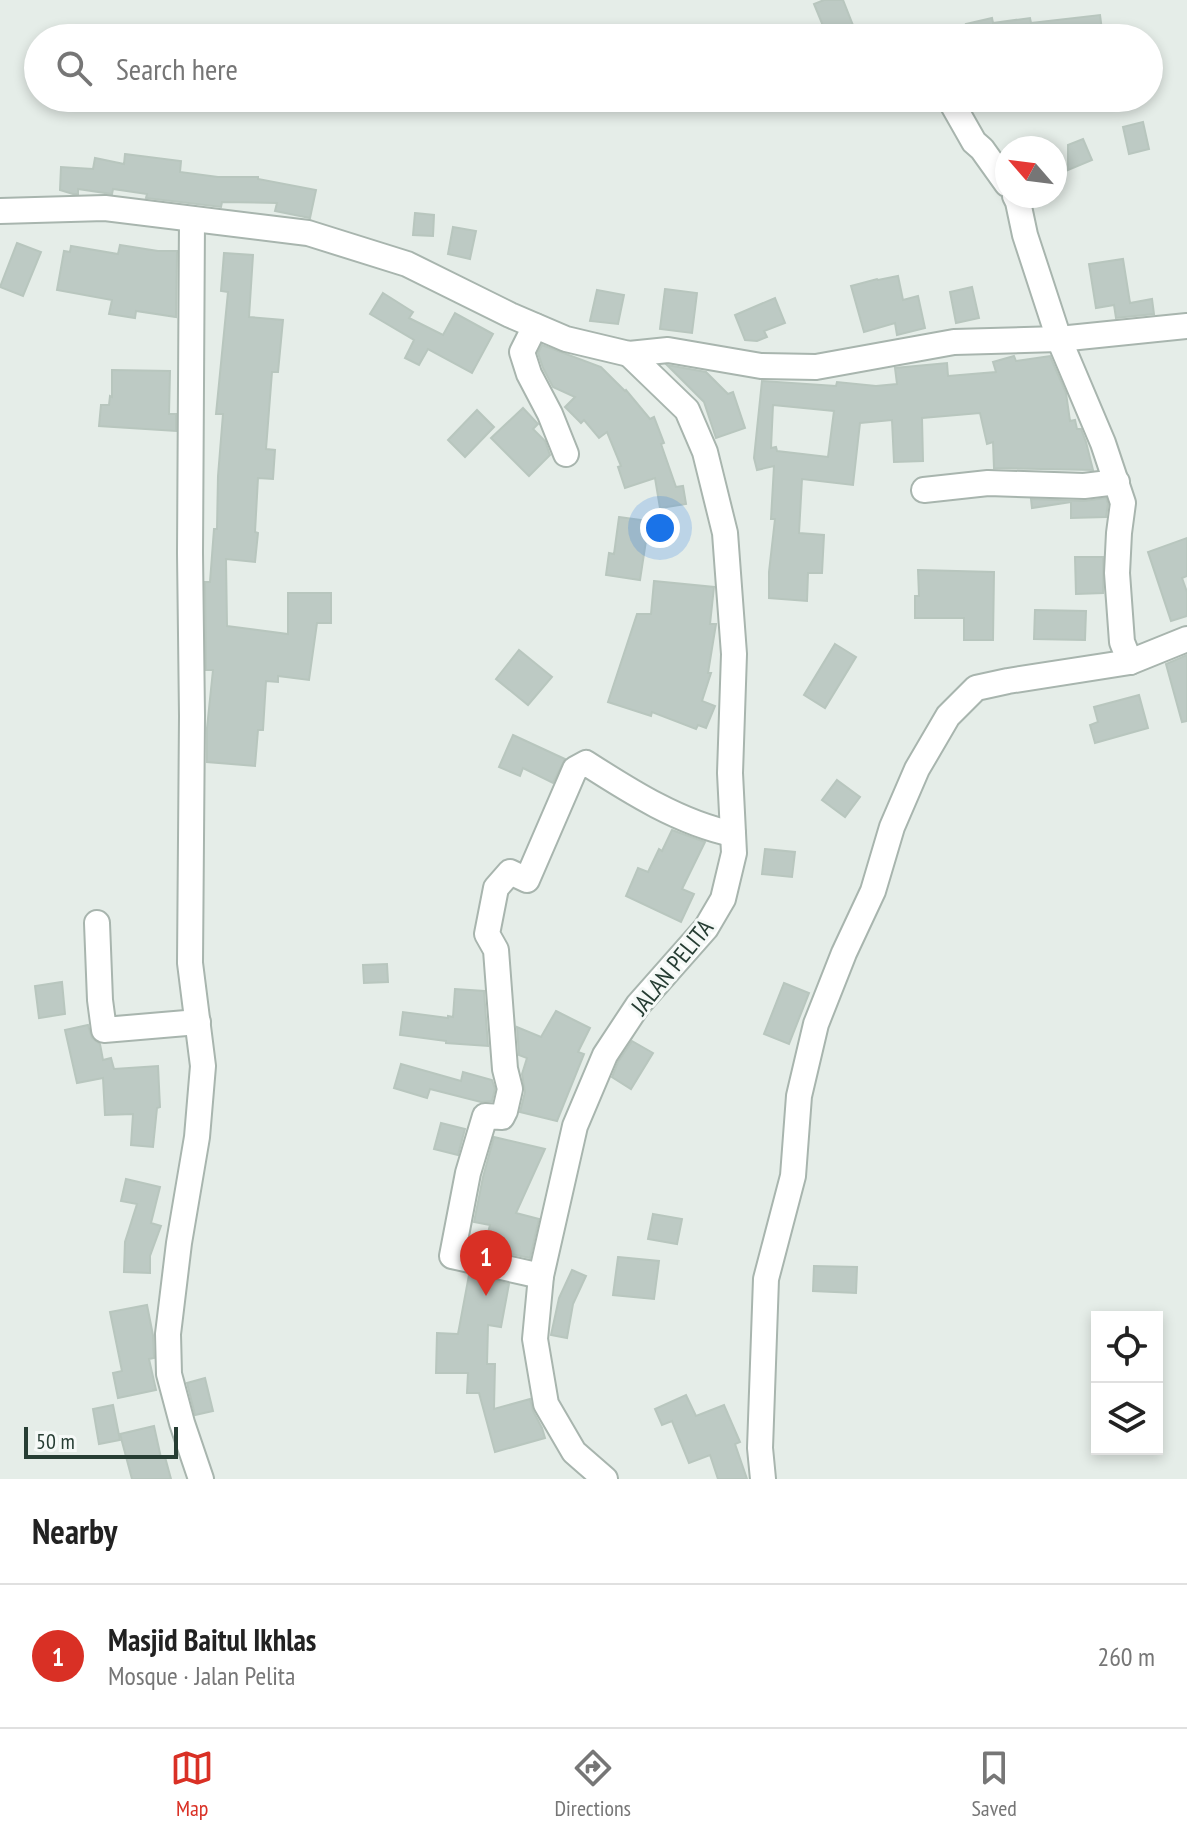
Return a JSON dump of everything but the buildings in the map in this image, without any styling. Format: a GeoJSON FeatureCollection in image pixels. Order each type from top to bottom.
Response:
{"type":"FeatureCollection","features":[{"type":"Feature","properties":{"kind":"street"},"geometry":{"type":"LineString","coordinates":[[957,112],[974,142],[995,167]]}},
{"type":"Feature","properties":{"kind":"street"},"geometry":{"type":"LineString","coordinates":[[0,211],[105,208],[308,233],[407,264],[566,339],[629,354],[668,350],[761,366],[816,367],[954,342],[1059,339],[1187,326]]}},
{"type":"Feature","properties":{"kind":"street"},"geometry":{"type":"LineString","coordinates":[[1019,208],[1059,339],[1103,443],[1123,503],[1117,573],[1122,642],[1130,662]]}},
{"type":"Feature","properties":{"kind":"street"},"geometry":{"type":"LineString","coordinates":[[192,219],[190,963],[203,1066],[198,1123],[168,1334],[169,1374],[201,1479]]}},
{"type":"Feature","properties":{"kind":"street"},"geometry":{"type":"LineString","coordinates":[[535,326],[522,352],[566,454]]}},
{"type":"Feature","properties":{"kind":"street","name":"JALAN PELITA"},"geometry":{"type":"LineString","coordinates":[[605,1479],[574,1452],[546,1404],[535,1339],[541,1276],[575,1126],[605,1055],[638,1005],[706,928],[723,899],[734,853],[730,773],[734,654],[725,533],[705,452],[687,410],[629,354]]}},
{"type":"Feature","properties":{"kind":"street"},"geometry":{"type":"LineString","coordinates":[[924,490],[988,483],[1084,486],[1117,482]]}},
{"type":"Feature","properties":{"kind":"street"},"geometry":{"type":"LineString","coordinates":[[763,1479],[760,1448],[766,1279],[793,1176],[799,1096],[816,1024],[873,891],[892,827],[917,769],[948,716],[976,688],[1130,662],[1187,639]]}},
{"type":"Feature","properties":{"kind":"street"},"geometry":{"type":"LineString","coordinates":[[541,1276],[452,1256],[468,1173],[485,1116],[502,1117],[510,1089],[505,1069],[496,950],[487,934],[496,888],[510,872],[527,880],[575,769],[586,763],[668,811],[717,831],[733,834]]}},
{"type":"Feature","properties":{"kind":"street"},"geometry":{"type":"LineString","coordinates":[[97,923],[104,1030],[198,1022]]}},
{"type":"Feature","properties":{"kind":"place","name":"Masjid Baitul Ikhlas"},"geometry":{"type":"Point","coordinates":[486,1296]}}]}
